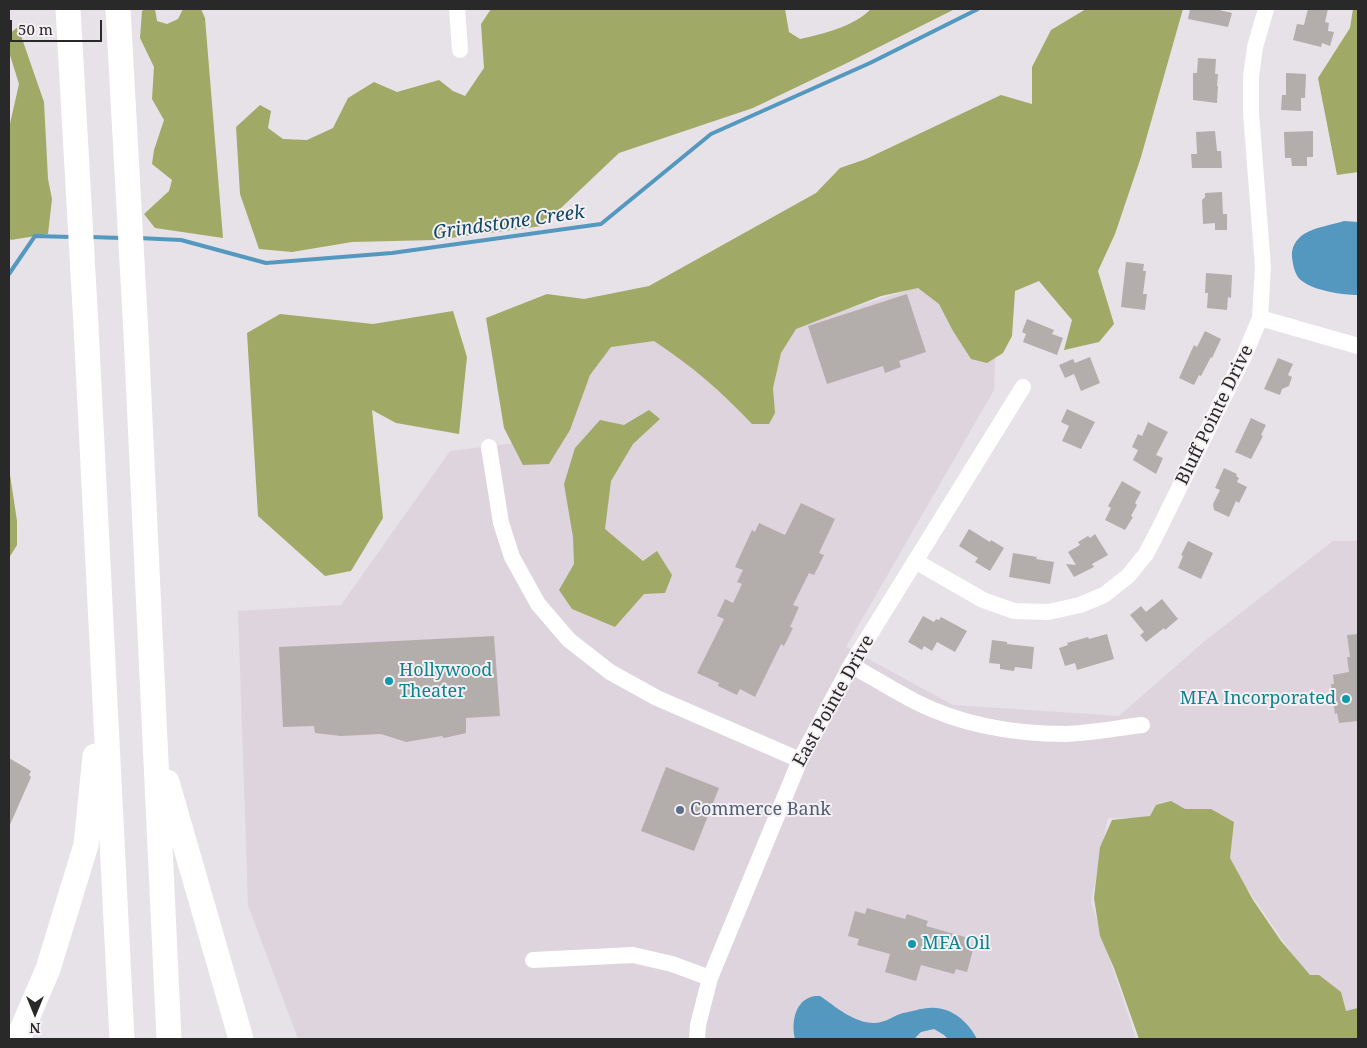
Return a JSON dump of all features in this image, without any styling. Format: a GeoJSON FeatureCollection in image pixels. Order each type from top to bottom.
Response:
{"type":"FeatureCollection","features":[{"type":"Feature","properties":{"kind":"highway"},"geometry":{"type":"LineString","coordinates":[[68,9],[122,1039]]}},
{"type":"Feature","properties":{"kind":"highway"},"geometry":{"type":"LineString","coordinates":[[118,9],[136,334],[169,1039]]}},
{"type":"Feature","properties":{"kind":"highway"},"geometry":{"type":"LineString","coordinates":[[18,1039],[48,969],[86,845],[104,676]]}},
{"type":"Feature","properties":{"kind":"highway"},"geometry":{"type":"LineString","coordinates":[[155,743],[241,1039]]}},
{"type":"Feature","properties":{"kind":"street"},"geometry":{"type":"LineString","coordinates":[[456,9],[460,50]]}},
{"type":"Feature","properties":{"kind":"street","name":"Bluff Pointe Drive"},"geometry":{"type":"LineString","coordinates":[[916,561],[983,600],[1014,610],[1048,612],[1080,605],[1104,595],[1128,576],[1146,554],[1245,354],[1260,318],[1263,267],[1251,114],[1255,47],[1266,9]]}},
{"type":"Feature","properties":{"kind":"street"},"geometry":{"type":"LineString","coordinates":[[1260,318],[1358,346]]}},
{"type":"Feature","properties":{"kind":"street","name":"East Pointe Drive"},"geometry":{"type":"LineString","coordinates":[[697,1039],[698,1026],[710,978],[800,760],[851,665],[1023,388]]}},
{"type":"Feature","properties":{"kind":"street"},"geometry":{"type":"LineString","coordinates":[[488,446],[501,523],[512,557],[538,604],[569,640],[610,672],[657,698],[800,760]]}},
{"type":"Feature","properties":{"kind":"street"},"geometry":{"type":"LineString","coordinates":[[851,665],[916,702],[966,722],[984,727],[1067,734],[1142,725]]}},
{"type":"Feature","properties":{"kind":"street"},"geometry":{"type":"LineString","coordinates":[[533,960],[633,955],[672,964],[710,978]]}},
{"type":"Feature","properties":{"kind":"shaded area"},"geometry":{"type":"Polygon","coordinates":[[[999,261],[994,390],[846,647],[953,705],[1119,716],[1206,640],[1333,541],[1358,541],[1358,1013],[1351,1016],[1308,977],[1226,858],[1216,819],[1108,818],[1091,902],[1136,1039],[298,1039],[248,905],[238,611],[341,605],[450,451],[558,438],[577,386],[609,343],[786,329],[999,261]]]}},
{"type":"Feature","properties":{"kind":"green space"},"geometry":{"type":"Polygon","coordinates":[[[145,9],[155,9],[157,21],[167,24],[178,19],[183,9],[201,9],[205,18],[223,238],[155,228],[144,214],[169,191],[172,180],[152,164],[154,150],[164,120],[152,99],[154,67],[140,38],[142,11],[145,9]]]}},
{"type":"Feature","properties":{"kind":"green space"},"geometry":{"type":"Polygon","coordinates":[[[491,9],[785,9],[789,32],[800,39],[829,32],[847,25],[871,9],[955,9],[753,108],[619,153],[542,226],[435,240],[352,242],[292,252],[259,249],[240,194],[236,127],[260,105],[271,111],[268,128],[283,139],[307,140],[333,128],[348,98],[374,82],[397,92],[439,80],[453,91],[465,96],[484,68],[481,24],[491,9]]]}},
{"type":"Feature","properties":{"kind":"green space"},"geometry":{"type":"Polygon","coordinates":[[[1086,9],[1183,9],[1141,157],[1115,234],[1098,271],[1114,324],[1099,342],[1064,350],[1072,320],[1039,281],[1015,291],[1012,336],[1003,353],[987,363],[971,359],[939,304],[918,288],[881,296],[796,329],[781,353],[773,388],[775,413],[769,424],[752,424],[706,380],[654,341],[611,347],[590,375],[570,430],[549,464],[523,465],[504,428],[486,318],[547,294],[584,299],[649,286],[816,193],[840,168],[866,159],[1001,95],[1032,104],[1032,67],[1051,30],[1086,9]]]}},
{"type":"Feature","properties":{"kind":"green space"},"geometry":{"type":"Polygon","coordinates":[[[1353,9],[1358,9],[1358,172],[1337,175],[1318,78],[1350,28],[1353,9]]]}},
{"type":"Feature","properties":{"kind":"green space"},"geometry":{"type":"Polygon","coordinates":[[[18,27],[44,102],[48,179],[52,199],[48,234],[11,240],[9,238],[9,128],[19,84],[9,52],[9,34],[18,27]]]}},
{"type":"Feature","properties":{"kind":"green space"},"geometry":{"type":"Polygon","coordinates":[[[453,311],[467,357],[459,434],[396,423],[372,410],[383,518],[351,571],[325,576],[258,516],[247,333],[280,314],[373,324],[453,311]]]}},
{"type":"Feature","properties":{"kind":"green space"},"geometry":{"type":"Polygon","coordinates":[[[649,410],[660,419],[633,444],[611,481],[605,529],[643,561],[657,551],[672,575],[665,593],[644,594],[615,627],[572,609],[559,590],[574,564],[573,537],[564,484],[575,448],[600,420],[624,425],[649,410]]]}},
{"type":"Feature","properties":{"kind":"green space"},"geometry":{"type":"Polygon","coordinates":[[[9,468],[17,521],[17,545],[9,558],[9,468]]]}},
{"type":"Feature","properties":{"kind":"green space"},"geometry":{"type":"Polygon","coordinates":[[[1171,801],[1185,809],[1211,809],[1234,822],[1230,858],[1253,900],[1281,941],[1310,975],[1319,975],[1341,992],[1346,1011],[1358,1008],[1358,1039],[1139,1039],[1114,968],[1100,936],[1094,898],[1100,847],[1112,820],[1150,816],[1156,805],[1171,801]]]}},
{"type":"Feature","properties":{"kind":"water"},"geometry":{"type":"Polygon","coordinates":[[[1344,221],[1358,222],[1358,295],[1329,292],[1314,287],[1302,281],[1293,264],[1293,247],[1301,236],[1313,230],[1344,221]]]}},
{"type":"Feature","properties":{"kind":"water"},"geometry":{"type":"Polygon","coordinates":[[[815,996],[820,996],[852,1017],[874,1023],[882,1022],[903,1013],[923,1009],[944,1009],[958,1016],[969,1026],[977,1039],[948,1039],[934,1029],[921,1032],[914,1039],[795,1039],[794,1019],[796,1012],[803,1002],[815,996]]]}},
{"type":"Feature","properties":{"kind":"building"},"geometry":{"type":"Polygon","coordinates":[[[1190,9],[1220,9],[1232,13],[1228,27],[1188,19],[1190,9]]]}},
{"type":"Feature","properties":{"kind":"building"},"geometry":{"type":"Polygon","coordinates":[[[1308,9],[1328,9],[1325,22],[1329,23],[1328,31],[1334,32],[1330,46],[1322,43],[1321,47],[1293,40],[1297,24],[1304,25],[1308,9]]]}},
{"type":"Feature","properties":{"kind":"building"},"geometry":{"type":"Polygon","coordinates":[[[1198,58],[1216,59],[1215,74],[1218,74],[1217,103],[1193,100],[1193,73],[1197,73],[1198,58]]]}},
{"type":"Feature","properties":{"kind":"building"},"geometry":{"type":"Polygon","coordinates":[[[1286,73],[1306,74],[1305,98],[1301,98],[1301,111],[1281,110],[1282,95],[1286,95],[1286,73]]]}},
{"type":"Feature","properties":{"kind":"building"},"geometry":{"type":"Polygon","coordinates":[[[1215,131],[1217,151],[1221,151],[1222,168],[1192,168],[1191,154],[1197,154],[1196,132],[1215,131]]]}},
{"type":"Feature","properties":{"kind":"building"},"geometry":{"type":"Polygon","coordinates":[[[1313,131],[1313,157],[1307,157],[1307,166],[1292,166],[1291,158],[1285,158],[1284,132],[1313,131]]]}},
{"type":"Feature","properties":{"kind":"building"},"geometry":{"type":"Polygon","coordinates":[[[1222,192],[1223,214],[1227,214],[1227,230],[1215,230],[1215,223],[1203,224],[1202,200],[1205,197],[1205,193],[1222,192]]]}},
{"type":"Feature","properties":{"kind":"building"},"geometry":{"type":"Polygon","coordinates":[[[1126,262],[1144,264],[1143,271],[1146,271],[1143,294],[1147,294],[1145,310],[1121,307],[1126,262]]]}},
{"type":"Feature","properties":{"kind":"building"},"geometry":{"type":"Polygon","coordinates":[[[1206,273],[1232,275],[1231,298],[1228,297],[1227,310],[1207,308],[1208,293],[1205,293],[1206,273]]]}},
{"type":"Feature","properties":{"kind":"building"},"geometry":{"type":"Polygon","coordinates":[[[907,294],[926,352],[899,361],[901,367],[885,373],[883,366],[827,384],[808,326],[907,294]]]}},
{"type":"Feature","properties":{"kind":"building"},"geometry":{"type":"Polygon","coordinates":[[[1027,319],[1054,330],[1052,334],[1063,338],[1057,355],[1023,342],[1026,334],[1022,332],[1027,319]]]}},
{"type":"Feature","properties":{"kind":"building"},"geometry":{"type":"Polygon","coordinates":[[[1205,331],[1221,339],[1212,358],[1194,385],[1179,378],[1194,345],[1197,347],[1205,331]]]}},
{"type":"Feature","properties":{"kind":"building"},"geometry":{"type":"Polygon","coordinates":[[[1090,357],[1100,383],[1081,391],[1074,374],[1065,378],[1059,365],[1073,359],[1075,363],[1090,357]]]}},
{"type":"Feature","properties":{"kind":"building"},"geometry":{"type":"Polygon","coordinates":[[[1278,358],[1293,364],[1288,375],[1292,377],[1289,386],[1282,389],[1280,395],[1264,389],[1278,358]]]}},
{"type":"Feature","properties":{"kind":"building"},"geometry":{"type":"Polygon","coordinates":[[[1067,409],[1095,422],[1081,449],[1062,441],[1069,426],[1061,422],[1067,409]]]}},
{"type":"Feature","properties":{"kind":"building"},"geometry":{"type":"Polygon","coordinates":[[[1251,418],[1266,425],[1261,435],[1263,436],[1251,459],[1235,452],[1251,418]]]}},
{"type":"Feature","properties":{"kind":"building"},"geometry":{"type":"Polygon","coordinates":[[[1148,422],[1168,432],[1156,455],[1163,458],[1156,474],[1133,460],[1138,450],[1132,447],[1138,434],[1142,436],[1148,422]]]}},
{"type":"Feature","properties":{"kind":"building"},"geometry":{"type":"Polygon","coordinates":[[[1224,468],[1237,474],[1236,476],[1239,478],[1237,482],[1247,487],[1239,503],[1236,501],[1229,517],[1214,510],[1213,504],[1220,490],[1215,488],[1224,468]]]}},
{"type":"Feature","properties":{"kind":"building"},"geometry":{"type":"Polygon","coordinates":[[[1122,481],[1141,492],[1135,503],[1137,505],[1131,516],[1133,517],[1125,530],[1105,520],[1111,508],[1108,506],[1122,481]]]}},
{"type":"Feature","properties":{"kind":"building"},"geometry":{"type":"Polygon","coordinates":[[[801,503],[835,519],[819,553],[824,555],[814,575],[809,573],[793,605],[799,607],[790,627],[793,628],[784,646],[781,644],[755,697],[740,689],[737,695],[718,686],[719,683],[697,673],[724,619],[717,616],[725,599],[733,603],[742,584],[737,582],[743,570],[735,567],[752,530],[755,532],[759,523],[785,535],[801,503]]]}},
{"type":"Feature","properties":{"kind":"building"},"geometry":{"type":"Polygon","coordinates":[[[969,529],[1004,548],[990,571],[975,562],[978,558],[959,546],[969,529]]]}},
{"type":"Feature","properties":{"kind":"building"},"geometry":{"type":"Polygon","coordinates":[[[1095,534],[1108,555],[1092,564],[1094,567],[1074,577],[1066,564],[1076,565],[1068,552],[1080,545],[1078,542],[1095,534]]]}},
{"type":"Feature","properties":{"kind":"building"},"geometry":{"type":"Polygon","coordinates":[[[1188,541],[1213,553],[1201,579],[1178,568],[1183,556],[1181,555],[1188,541]]]}},
{"type":"Feature","properties":{"kind":"building"},"geometry":{"type":"Polygon","coordinates":[[[1013,553],[1054,562],[1050,584],[1009,577],[1013,553]]]}},
{"type":"Feature","properties":{"kind":"building"},"geometry":{"type":"Polygon","coordinates":[[[1162,599],[1178,619],[1146,642],[1140,635],[1144,632],[1130,615],[1141,606],[1146,612],[1162,599]]]}},
{"type":"Feature","properties":{"kind":"building"},"geometry":{"type":"Polygon","coordinates":[[[923,616],[934,622],[941,617],[967,631],[955,652],[937,642],[932,651],[924,646],[922,650],[908,642],[923,616]]]}},
{"type":"Feature","properties":{"kind":"building"},"geometry":{"type":"Polygon","coordinates":[[[1107,634],[1114,659],[1077,670],[1075,663],[1065,666],[1059,648],[1068,645],[1067,643],[1107,634]]]}},
{"type":"Feature","properties":{"kind":"building","name":"MFA Incorporated"},"geometry":{"type":"Polygon","coordinates":[[[1358,634],[1358,721],[1339,723],[1337,713],[1335,714],[1331,684],[1334,684],[1333,675],[1349,672],[1347,657],[1350,657],[1347,635],[1358,634]]]}},
{"type":"Feature","properties":{"kind":"building","name":"Hollywood Theater"},"geometry":{"type":"Polygon","coordinates":[[[494,636],[500,716],[466,718],[466,733],[444,738],[442,736],[406,742],[381,734],[341,736],[315,733],[314,726],[283,727],[279,647],[494,636]]]}},
{"type":"Feature","properties":{"kind":"building"},"geometry":{"type":"Polygon","coordinates":[[[992,640],[1034,647],[1032,669],[1015,667],[1014,671],[1000,669],[1000,664],[989,663],[992,640]]]}},
{"type":"Feature","properties":{"kind":"building"},"geometry":{"type":"Polygon","coordinates":[[[9,758],[31,771],[29,775],[31,777],[9,827],[9,758]]]}},
{"type":"Feature","properties":{"kind":"building","name":"Commerce Bank"},"geometry":{"type":"Polygon","coordinates":[[[666,767],[719,788],[694,851],[641,831],[666,767]]]}},
{"type":"Feature","properties":{"kind":"building","name":"MFA Oil"},"geometry":{"type":"Polygon","coordinates":[[[867,908],[905,919],[907,914],[928,921],[926,926],[965,937],[964,943],[974,946],[967,972],[956,969],[954,974],[921,965],[916,981],[885,972],[890,954],[857,945],[859,939],[848,936],[855,911],[865,914],[867,908]]]}},
{"type":"Feature","properties":{"kind":"waterway","name":"Grindstone Creek"},"geometry":{"type":"LineString","coordinates":[[138,238],[181,240],[266,263],[392,253],[601,224],[711,134],[870,63],[978,9]]}},
{"type":"Feature","properties":{"kind":"waterway","name":"Grindstone Creek"},"geometry":{"type":"LineString","coordinates":[[9,274],[35,236],[71,237]]}},
{"type":"Feature","properties":{"kind":"waterway","name":"Grindstone Creek"},"geometry":{"type":"LineString","coordinates":[[91,237],[121,238]]}},
{"type":"Feature","properties":{"kind":"place","name":"Hollywood Theater"},"geometry":{"type":"Point","coordinates":[389,681]}},
{"type":"Feature","properties":{"kind":"place","name":"MFA Incorporated"},"geometry":{"type":"Point","coordinates":[1346,699]}},
{"type":"Feature","properties":{"kind":"place","name":"Commerce Bank"},"geometry":{"type":"Point","coordinates":[680,810]}},
{"type":"Feature","properties":{"kind":"place","name":"MFA Oil"},"geometry":{"type":"Point","coordinates":[912,944]}}]}
